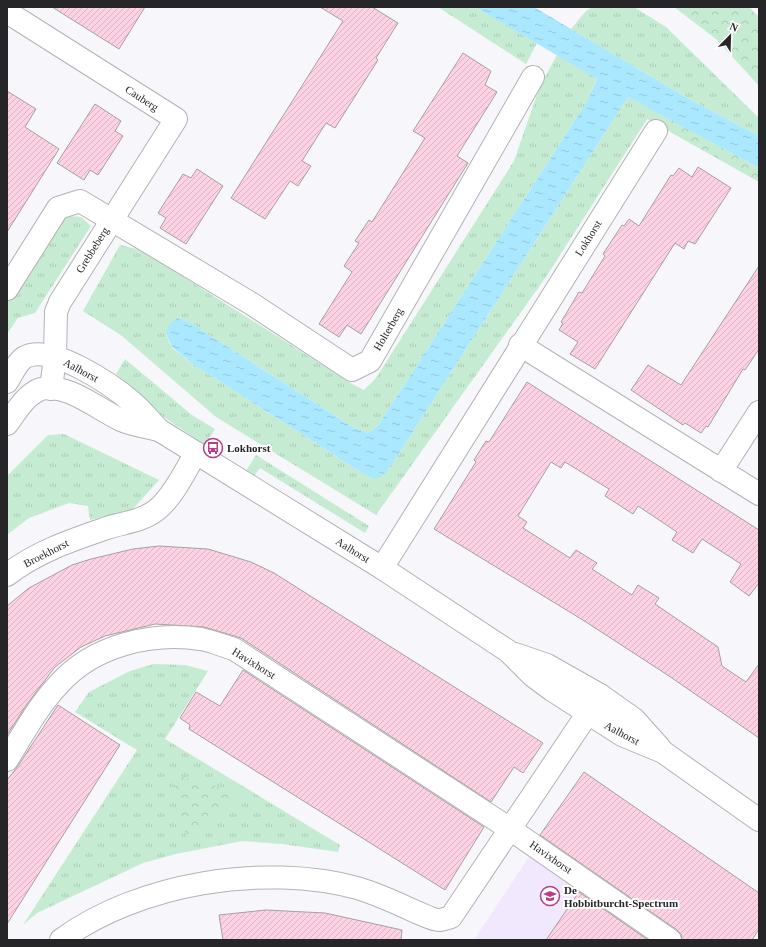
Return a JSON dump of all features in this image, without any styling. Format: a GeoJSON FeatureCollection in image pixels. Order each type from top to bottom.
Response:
{"type":"FeatureCollection","features":[{"type":"Feature","properties":{"kind":"street","name":"Cauberg"},"geometry":{"type":"LineString","coordinates":[[7,12],[176,119],[111,220]]}},
{"type":"Feature","properties":{"kind":"street","name":"Holterberg"},"geometry":{"type":"LineString","coordinates":[[111,220],[252,304],[352,370],[370,361],[534,77]]}},
{"type":"Feature","properties":{"kind":"street","name":"Lokhorst"},"geometry":{"type":"LineString","coordinates":[[382,568],[520,345],[656,130]]}},
{"type":"Feature","properties":{"kind":"street","name":"Grebbeberg"},"geometry":{"type":"LineString","coordinates":[[10,277],[58,208],[80,201],[111,220],[60,302],[56,312],[55,357],[51,389]]}},
{"type":"Feature","properties":{"kind":"street"},"geometry":{"type":"LineString","coordinates":[[520,345],[759,494]]}},
{"type":"Feature","properties":{"kind":"street","name":"Aalhorst"},"geometry":{"type":"LineString","coordinates":[[7,382],[17,366],[25,358],[37,354],[55,357],[69,362],[101,380],[132,402],[159,430],[382,568],[508,651],[533,676],[588,713],[622,735],[663,752],[759,820]]}},
{"type":"Feature","properties":{"kind":"street"},"geometry":{"type":"LineString","coordinates":[[7,424],[23,402],[41,389],[51,389]]}},
{"type":"Feature","properties":{"kind":"street","name":"Aalhorst"},"geometry":{"type":"LineString","coordinates":[[51,389],[73,394],[121,420],[159,430]]}},
{"type":"Feature","properties":{"kind":"street"},"geometry":{"type":"LineString","coordinates":[[721,471],[759,412]]}},
{"type":"Feature","properties":{"kind":"street","name":"Broekhorst"},"geometry":{"type":"LineString","coordinates":[[7,575],[57,545],[145,518],[161,506],[177,485],[196,453]]}},
{"type":"Feature","properties":{"kind":"street","name":"Havixhorst"},"geometry":{"type":"LineString","coordinates":[[7,760],[37,712],[58,684],[92,656],[113,648],[156,638],[203,639],[234,649],[510,829],[670,940]]}},
{"type":"Feature","properties":{"kind":"street","name":"Aalhorst"},"geometry":{"type":"LineString","coordinates":[[508,651],[547,665],[600,695],[634,719],[663,752]]}},
{"type":"Feature","properties":{"kind":"street"},"geometry":{"type":"LineString","coordinates":[[61,940],[78,928],[96,919],[147,897],[239,878],[285,877],[325,882],[356,888],[439,920],[451,917],[600,695]]}},
{"type":"Feature","properties":{"kind":"shaded area","name":"De Hobbitburcht-Spectrum"},"geometry":{"type":"Polygon","coordinates":[[[532,852],[660,940],[474,940],[532,852]]]}},
{"type":"Feature","properties":{"kind":"green space"},"geometry":{"type":"Polygon","coordinates":[[[438,7],[475,7],[537,43],[526,64],[438,7]]]}},
{"type":"Feature","properties":{"kind":"green space"},"geometry":{"type":"Polygon","coordinates":[[[593,7],[634,7],[666,27],[759,118],[759,136],[689,99],[571,29],[586,11],[593,7]]]}},
{"type":"Feature","properties":{"kind":"green space"},"geometry":{"type":"Polygon","coordinates":[[[674,7],[749,7],[759,17],[759,86],[716,39],[674,7]]]}},
{"type":"Feature","properties":{"kind":"green space"},"geometry":{"type":"Polygon","coordinates":[[[557,55],[597,78],[586,103],[377,427],[367,433],[351,426],[189,322],[166,334],[171,347],[193,364],[362,473],[387,472],[628,97],[653,110],[546,277],[376,515],[216,417],[122,336],[83,311],[120,245],[141,250],[364,390],[376,378],[514,161],[540,86],[557,55]]]}},
{"type":"Feature","properties":{"kind":"green space"},"geometry":{"type":"Polygon","coordinates":[[[653,110],[759,168],[759,182],[647,119],[653,110]]]}},
{"type":"Feature","properties":{"kind":"green space"},"geometry":{"type":"Polygon","coordinates":[[[69,216],[81,217],[91,226],[35,313],[18,318],[7,334],[7,299],[58,221],[69,216]]]}},
{"type":"Feature","properties":{"kind":"green space"},"geometry":{"type":"Polygon","coordinates":[[[125,359],[192,415],[215,429],[205,445],[158,413],[116,374],[125,359]]]}},
{"type":"Feature","properties":{"kind":"green space"},"geometry":{"type":"Polygon","coordinates":[[[64,434],[159,480],[132,510],[90,520],[88,506],[69,503],[29,518],[7,535],[7,476],[48,435],[64,434]]]}},
{"type":"Feature","properties":{"kind":"green space"},"geometry":{"type":"Polygon","coordinates":[[[256,455],[369,526],[365,533],[260,468],[254,476],[246,471],[256,455]]]}},
{"type":"Feature","properties":{"kind":"green space"},"geometry":{"type":"Polygon","coordinates":[[[154,664],[185,665],[208,671],[165,739],[340,845],[338,852],[282,844],[242,841],[176,854],[143,863],[37,913],[23,925],[137,750],[75,712],[89,692],[130,671],[154,664]]]}},
{"type":"Feature","properties":{"kind":"green space"},"geometry":{"type":"Polygon","coordinates":[[[171,774],[242,794],[187,839],[171,774]]]}},
{"type":"Feature","properties":{"kind":"water"},"geometry":{"type":"Polygon","coordinates":[[[475,7],[534,7],[689,99],[759,136],[759,168],[628,97],[387,472],[375,479],[362,473],[193,364],[172,347],[166,334],[169,324],[178,318],[189,322],[351,426],[367,433],[377,427],[586,103],[597,79],[475,7]]]}},
{"type":"Feature","properties":{"kind":"building"},"geometry":{"type":"Polygon","coordinates":[[[52,7],[145,7],[119,49],[52,7]]]}},
{"type":"Feature","properties":{"kind":"building"},"geometry":{"type":"Polygon","coordinates":[[[320,7],[372,7],[398,23],[376,58],[378,60],[335,128],[326,123],[302,161],[311,166],[298,186],[290,181],[265,219],[231,198],[343,21],[320,7]]]}},
{"type":"Feature","properties":{"kind":"building"},"geometry":{"type":"Polygon","coordinates":[[[463,53],[491,71],[485,85],[497,92],[457,156],[468,163],[361,334],[347,325],[339,337],[319,324],[352,272],[344,266],[359,243],[355,241],[369,220],[372,222],[425,138],[413,131],[463,53]]]}},
{"type":"Feature","properties":{"kind":"building"},"geometry":{"type":"Polygon","coordinates":[[[7,91],[36,109],[25,127],[59,149],[7,232],[7,91]]]}},
{"type":"Feature","properties":{"kind":"building"},"geometry":{"type":"Polygon","coordinates":[[[95,104],[121,121],[115,131],[123,136],[98,175],[90,170],[84,180],[57,163],[95,104]]]}},
{"type":"Feature","properties":{"kind":"building"},"geometry":{"type":"Polygon","coordinates":[[[698,167],[731,188],[695,244],[688,241],[684,249],[675,243],[595,369],[570,354],[578,342],[559,330],[563,323],[561,322],[579,292],[582,293],[605,256],[603,254],[622,225],[624,226],[629,219],[639,226],[671,175],[673,176],[679,168],[692,177],[698,167]]]}},
{"type":"Feature","properties":{"kind":"building"},"geometry":{"type":"Polygon","coordinates":[[[197,169],[223,186],[186,244],[160,228],[166,218],[158,213],[183,174],[191,178],[197,169]]]}},
{"type":"Feature","properties":{"kind":"building"},"geometry":{"type":"Polygon","coordinates":[[[759,266],[759,349],[745,370],[743,369],[708,427],[706,426],[701,433],[685,423],[683,425],[631,390],[648,365],[681,385],[759,266]]]}},
{"type":"Feature","properties":{"kind":"building"},"geometry":{"type":"Polygon","coordinates":[[[527,382],[759,530],[759,583],[749,596],[730,582],[741,564],[702,539],[693,553],[672,540],[677,532],[638,506],[633,514],[605,496],[609,489],[565,462],[561,468],[551,462],[518,516],[527,522],[523,528],[570,558],[576,550],[597,563],[592,569],[632,595],[638,585],[659,598],[655,604],[718,647],[722,666],[746,682],[759,664],[759,738],[669,676],[586,622],[434,529],[476,462],[474,460],[486,441],[489,442],[527,382]]]}},
{"type":"Feature","properties":{"kind":"building"},"geometry":{"type":"Polygon","coordinates":[[[159,546],[208,549],[251,562],[274,573],[543,743],[523,773],[514,767],[491,802],[241,638],[204,627],[155,624],[105,636],[81,647],[55,667],[27,704],[7,735],[7,606],[29,588],[72,565],[133,549],[159,546]]]}},
{"type":"Feature","properties":{"kind":"building"},"geometry":{"type":"Polygon","coordinates":[[[243,670],[484,827],[445,890],[189,729],[190,725],[180,718],[196,692],[220,706],[243,670]]]}},
{"type":"Feature","properties":{"kind":"building"},"geometry":{"type":"Polygon","coordinates":[[[58,705],[120,745],[7,924],[7,780],[18,766],[58,705]]]}},
{"type":"Feature","properties":{"kind":"building"},"geometry":{"type":"Polygon","coordinates":[[[584,772],[759,893],[759,929],[752,940],[682,940],[681,934],[677,930],[540,835],[584,772]]]}},
{"type":"Feature","properties":{"kind":"building"},"geometry":{"type":"Polygon","coordinates":[[[579,892],[648,940],[546,940],[579,892]]]}},
{"type":"Feature","properties":{"kind":"building"},"geometry":{"type":"Polygon","coordinates":[[[266,910],[325,913],[402,930],[401,940],[223,940],[219,915],[266,910]]]}},
{"type":"Feature","properties":{"kind":"place","name":"Lokhorst"},"geometry":{"type":"Point","coordinates":[213,448]}},
{"type":"Feature","properties":{"kind":"place","name":"De Hobbitburcht-Spectrum"},"geometry":{"type":"Point","coordinates":[550,896]}}]}
